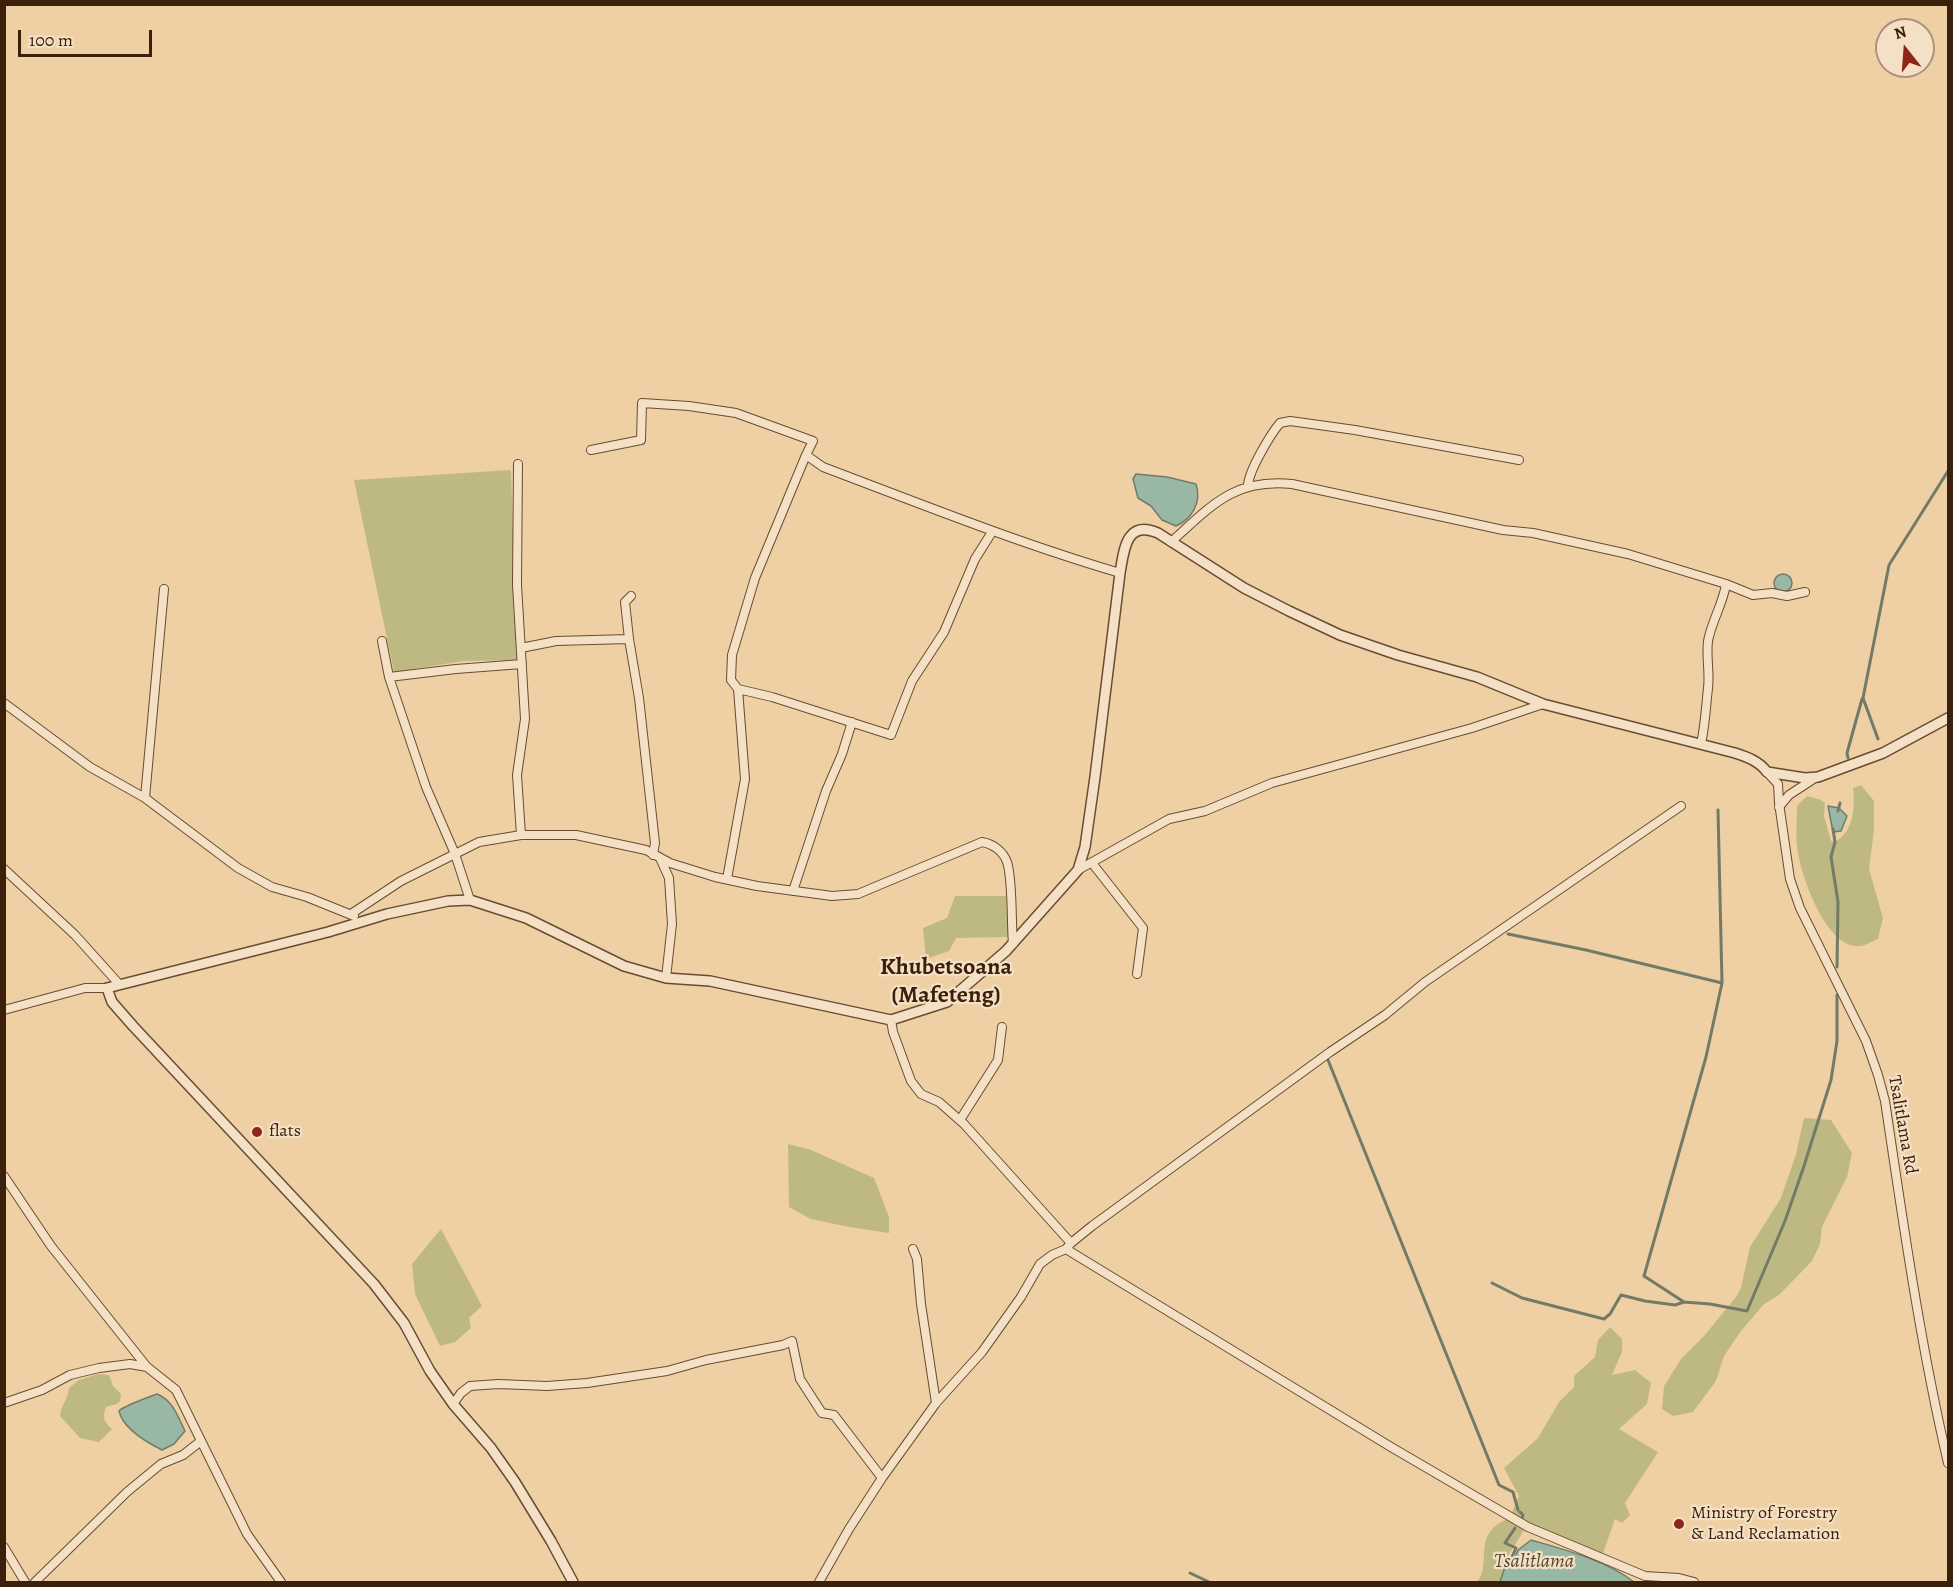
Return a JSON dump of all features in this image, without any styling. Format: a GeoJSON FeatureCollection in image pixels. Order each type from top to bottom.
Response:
{"type":"FeatureCollection","features":[{"type":"Feature","properties":{"kind":"street"},"geometry":{"type":"LineString","coordinates":[[591,450],[641,440],[642,403],[689,406],[736,413],[813,441],[755,578],[732,655],[731,680],[738,689],[745,779],[727,879]]}},
{"type":"Feature","properties":{"kind":"street"},"geometry":{"type":"LineString","coordinates":[[1248,486],[1248,479],[1264,446],[1280,423],[1290,421],[1519,459]]}},
{"type":"Feature","properties":{"kind":"street"},"geometry":{"type":"LineString","coordinates":[[806,455],[823,467],[992,532],[1120,573]]}},
{"type":"Feature","properties":{"kind":"street"},"geometry":{"type":"LineString","coordinates":[[518,464],[517,585],[525,719],[517,775],[521,835]]}},
{"type":"Feature","properties":{"kind":"street"},"geometry":{"type":"LineString","coordinates":[[1171,542],[1218,499],[1248,486],[1271,482],[1292,484],[1503,530],[1533,533],[1628,554],[1726,584],[1753,595],[1772,593],[1787,596],[1805,592]]}},
{"type":"Feature","properties":{"kind":"street"},"geometry":{"type":"LineString","coordinates":[[1078,870],[1085,847],[1125,543],[1139,529],[1148,528],[1244,588],[1340,635],[1477,678],[1543,704],[1750,758],[1763,766],[1784,794],[1793,793],[1818,777],[1883,753],[1948,718]]}},
{"type":"Feature","properties":{"kind":"street"},"geometry":{"type":"LineString","coordinates":[[738,689],[772,697],[891,735],[912,681],[944,632],[975,559],[992,532]]}},
{"type":"Feature","properties":{"kind":"street"},"geometry":{"type":"LineString","coordinates":[[1701,744],[1709,687],[1708,640],[1726,584]]}},
{"type":"Feature","properties":{"kind":"street"},"geometry":{"type":"LineString","coordinates":[[145,798],[164,589]]}},
{"type":"Feature","properties":{"kind":"street"},"geometry":{"type":"LineString","coordinates":[[631,596],[625,602],[639,698],[655,843],[657,856],[669,878],[672,924],[666,978]]}},
{"type":"Feature","properties":{"kind":"street"},"geometry":{"type":"LineString","coordinates":[[521,648],[556,641],[629,639]]}},
{"type":"Feature","properties":{"kind":"street"},"geometry":{"type":"LineString","coordinates":[[382,641],[389,677],[432,802],[455,854],[470,900]]}},
{"type":"Feature","properties":{"kind":"street"},"geometry":{"type":"LineString","coordinates":[[389,677],[522,664]]}},
{"type":"Feature","properties":{"kind":"street"},"geometry":{"type":"LineString","coordinates":[[4,703],[90,767],[145,798],[238,868],[272,887],[308,897],[351,914],[363,922]]}},
{"type":"Feature","properties":{"kind":"street"},"geometry":{"type":"LineString","coordinates":[[4,1010],[85,988],[107,988],[448,901],[470,900],[526,918],[624,966],[666,978],[711,981],[891,1020],[947,1002],[1013,944],[1078,870],[1169,819],[1205,811],[1272,783],[1472,728],[1543,704]]}},
{"type":"Feature","properties":{"kind":"street"},"geometry":{"type":"LineString","coordinates":[[793,891],[826,791],[842,754],[852,722]]}},
{"type":"Feature","properties":{"kind":"street"},"geometry":{"type":"LineString","coordinates":[[1767,772],[1818,777]]}},
{"type":"Feature","properties":{"kind":"street"},"geometry":{"type":"LineString","coordinates":[[1779,787],[1780,779],[1790,776]]}},
{"type":"Feature","properties":{"kind":"street"},"geometry":{"type":"LineString","coordinates":[[1779,807],[1799,786],[1790,776]]}},
{"type":"Feature","properties":{"kind":"street","name":"Tsalitlama Rd"},"geometry":{"type":"LineString","coordinates":[[1779,787],[1779,807],[1790,879],[1800,908],[1866,1041],[1885,1101],[1918,1317],[1948,1462]]}},
{"type":"Feature","properties":{"kind":"street"},"geometry":{"type":"LineString","coordinates":[[819,1582],[849,1529],[882,1478],[936,1403],[982,1352],[1021,1297],[1040,1264],[1068,1246],[1330,1052],[1385,1015],[1425,982],[1681,806]]}},
{"type":"Feature","properties":{"kind":"street"},"geometry":{"type":"LineString","coordinates":[[351,914],[401,881],[479,842],[521,835],[576,835],[646,850],[670,864],[715,878],[832,896],[858,894],[982,842],[1000,850],[1007,863],[1013,944]]}},
{"type":"Feature","properties":{"kind":"street"},"geometry":{"type":"LineString","coordinates":[[1092,863],[1143,928],[1137,974]]}},
{"type":"Feature","properties":{"kind":"street"},"geometry":{"type":"LineString","coordinates":[[4,869],[75,935],[119,984]]}},
{"type":"Feature","properties":{"kind":"street"},"geometry":{"type":"LineString","coordinates":[[107,988],[112,1002],[133,1026],[374,1284],[404,1323],[430,1371],[453,1404],[491,1448],[509,1474],[552,1541],[573,1582]]}},
{"type":"Feature","properties":{"kind":"street"},"geometry":{"type":"LineString","coordinates":[[891,1020],[910,1082],[921,1094],[939,1102],[960,1120],[1068,1246],[1391,1447],[1528,1527],[1645,1576],[1679,1578],[1694,1582]]}},
{"type":"Feature","properties":{"kind":"street"},"geometry":{"type":"LineString","coordinates":[[960,1120],[998,1060],[1002,1027]]}},
{"type":"Feature","properties":{"kind":"street"},"geometry":{"type":"LineString","coordinates":[[4,1176],[51,1246],[147,1367],[176,1390],[247,1534],[281,1582]]}},
{"type":"Feature","properties":{"kind":"street"},"geometry":{"type":"LineString","coordinates":[[913,1249],[917,1259],[921,1304],[936,1403]]}},
{"type":"Feature","properties":{"kind":"street"},"geometry":{"type":"LineString","coordinates":[[453,1404],[470,1386],[498,1384],[548,1386],[587,1383],[667,1371],[792,1341],[800,1379],[822,1413],[834,1415],[882,1478]]}},
{"type":"Feature","properties":{"kind":"street"},"geometry":{"type":"LineString","coordinates":[[4,1402],[42,1390],[70,1375],[130,1364],[147,1367]]}},
{"type":"Feature","properties":{"kind":"street"},"geometry":{"type":"LineString","coordinates":[[41,1581],[127,1492],[161,1464],[183,1455],[201,1441]]}},
{"type":"Feature","properties":{"kind":"street"},"geometry":{"type":"LineString","coordinates":[[4,1547],[25,1582]]}},
{"type":"Feature","properties":{"kind":"shaded area"},"geometry":{"type":"Polygon","coordinates":[[[511,470],[517,660],[463,661],[394,672],[354,480],[511,470]]]}},
{"type":"Feature","properties":{"kind":"shaded area"},"geometry":{"type":"Polygon","coordinates":[[[1861,785],[1874,801],[1874,830],[1869,869],[1883,918],[1878,939],[1857,946],[1846,943],[1835,935],[1817,909],[1800,864],[1796,830],[1797,806],[1807,796],[1821,800],[1825,803],[1824,816],[1831,841],[1835,842],[1850,825],[1854,803],[1853,788],[1861,785]]]}},
{"type":"Feature","properties":{"kind":"shaded area"},"geometry":{"type":"Polygon","coordinates":[[[955,896],[1006,896],[1009,937],[956,938],[949,951],[926,959],[923,928],[947,918],[955,896]]]}},
{"type":"Feature","properties":{"kind":"shaded area"},"geometry":{"type":"Polygon","coordinates":[[[1804,1118],[1831,1120],[1852,1153],[1847,1177],[1822,1227],[1820,1244],[1812,1261],[1779,1295],[1764,1304],[1741,1331],[1724,1356],[1716,1381],[1693,1412],[1673,1416],[1662,1409],[1664,1386],[1681,1359],[1704,1336],[1741,1288],[1750,1247],[1781,1198],[1796,1154],[1804,1118]]]}},
{"type":"Feature","properties":{"kind":"shaded area"},"geometry":{"type":"Polygon","coordinates":[[[788,1144],[811,1150],[874,1178],[889,1217],[889,1233],[811,1219],[789,1207],[788,1144]]]}},
{"type":"Feature","properties":{"kind":"shaded area"},"geometry":{"type":"Polygon","coordinates":[[[441,1229],[482,1306],[469,1318],[471,1328],[455,1342],[440,1346],[415,1294],[412,1264],[441,1229]]]}},
{"type":"Feature","properties":{"kind":"shaded area"},"geometry":{"type":"Polygon","coordinates":[[[1610,1327],[1622,1339],[1622,1352],[1612,1375],[1635,1370],[1651,1383],[1647,1404],[1619,1429],[1658,1452],[1625,1503],[1630,1515],[1622,1523],[1615,1519],[1603,1553],[1527,1525],[1508,1556],[1500,1582],[1477,1582],[1483,1566],[1486,1540],[1498,1524],[1510,1518],[1519,1496],[1504,1468],[1538,1438],[1559,1402],[1574,1387],[1574,1376],[1595,1357],[1598,1340],[1610,1327]]]}},
{"type":"Feature","properties":{"kind":"shaded area"},"geometry":{"type":"Polygon","coordinates":[[[98,1374],[109,1375],[113,1386],[121,1394],[117,1404],[106,1407],[104,1420],[112,1429],[99,1442],[80,1438],[60,1416],[69,1388],[79,1380],[98,1374]]]}},
{"type":"Feature","properties":{"kind":"water"},"geometry":{"type":"Polygon","coordinates":[[[1136,474],[1167,477],[1196,484],[1197,503],[1187,519],[1176,526],[1162,520],[1151,506],[1138,498],[1133,479],[1136,474]]]}},
{"type":"Feature","properties":{"kind":"water"},"geometry":{"type":"Polygon","coordinates":[[[1783,574],[1789,577],[1792,583],[1789,589],[1783,592],[1777,589],[1774,583],[1777,577],[1783,574]]]}},
{"type":"Feature","properties":{"kind":"water"},"geometry":{"type":"Polygon","coordinates":[[[1828,806],[1839,808],[1847,816],[1841,831],[1833,832],[1828,806]]]}},
{"type":"Feature","properties":{"kind":"water"},"geometry":{"type":"Polygon","coordinates":[[[157,1394],[171,1405],[185,1431],[174,1444],[162,1450],[130,1429],[121,1418],[119,1411],[157,1394]]]}},
{"type":"Feature","properties":{"kind":"water","name":"Tsalitlama"},"geometry":{"type":"Polygon","coordinates":[[[1531,1540],[1598,1562],[1634,1582],[1500,1582],[1507,1561],[1513,1562],[1518,1550],[1531,1540]]]}},
{"type":"Feature","properties":{"kind":"waterway"},"geometry":{"type":"LineString","coordinates":[[1878,739],[1863,698],[1889,565],[1948,471]]}},
{"type":"Feature","properties":{"kind":"waterway"},"geometry":{"type":"LineString","coordinates":[[1848,758],[1847,753],[1862,699]]}},
{"type":"Feature","properties":{"kind":"waterway"},"geometry":{"type":"LineString","coordinates":[[1838,811],[1840,803]]}},
{"type":"Feature","properties":{"kind":"waterway"},"geometry":{"type":"LineString","coordinates":[[1684,1302],[1644,1276],[1706,1057],[1722,983],[1718,810]]}},
{"type":"Feature","properties":{"kind":"waterway"},"geometry":{"type":"LineString","coordinates":[[1833,829],[1835,842],[1831,857],[1838,902],[1837,967]]}},
{"type":"Feature","properties":{"kind":"waterway"},"geometry":{"type":"LineString","coordinates":[[1508,934],[1586,950],[1722,983]]}},
{"type":"Feature","properties":{"kind":"waterway"},"geometry":{"type":"LineString","coordinates":[[1492,1283],[1522,1298],[1604,1319],[1610,1314],[1621,1295],[1675,1305],[1684,1302],[1710,1304],[1747,1311],[1785,1221],[1831,1080],[1837,1041],[1837,995]]}},
{"type":"Feature","properties":{"kind":"waterway"},"geometry":{"type":"LineString","coordinates":[[1328,1060],[1499,1485],[1513,1492],[1518,1510]]}},
{"type":"Feature","properties":{"kind":"waterway"},"geometry":{"type":"LineString","coordinates":[[1520,1512],[1523,1515],[1522,1518]]}},
{"type":"Feature","properties":{"kind":"waterway"},"geometry":{"type":"LineString","coordinates":[[1513,1562],[1512,1557],[1516,1548],[1505,1543],[1515,1528]]}},
{"type":"Feature","properties":{"kind":"waterway"},"geometry":{"type":"LineString","coordinates":[[1190,1573],[1209,1582]]}},
{"type":"Feature","properties":{"kind":"place","name":"flats"},"geometry":{"type":"Point","coordinates":[257,1132]}},
{"type":"Feature","properties":{"kind":"place","name":"Ministry of Forestry & Land Reclamation"},"geometry":{"type":"Point","coordinates":[1679,1524]}},
{"type":"Feature","properties":{"kind":"district","name":"Khubetsoana (Mafeteng)"},"geometry":{"type":"Point","coordinates":[946,982]}}]}
